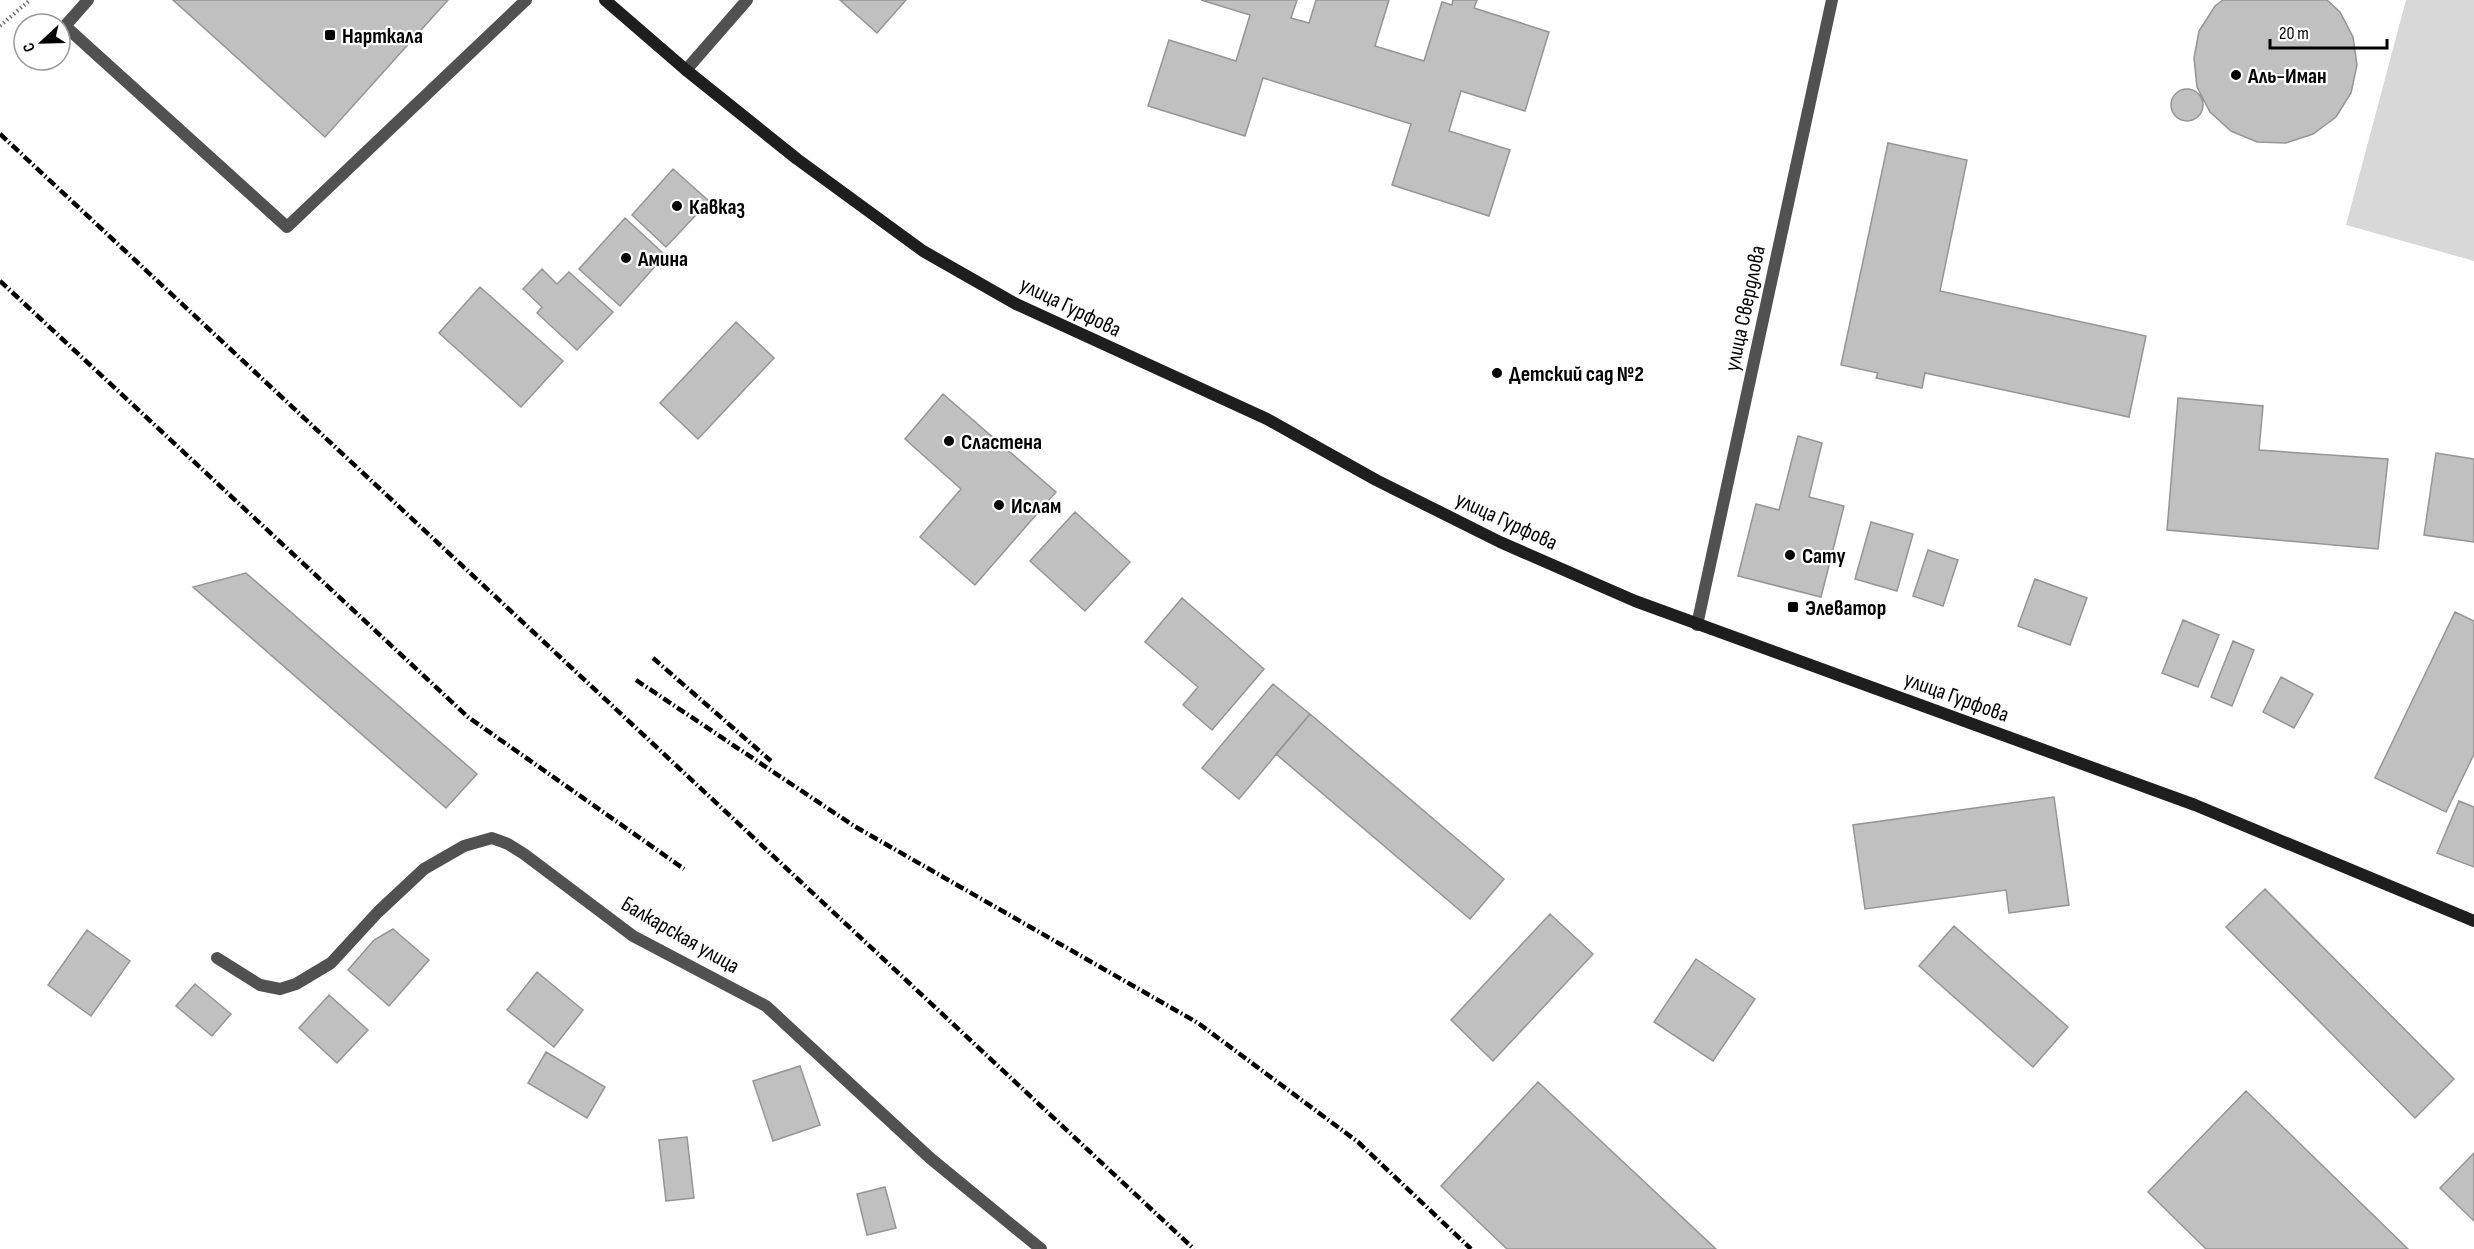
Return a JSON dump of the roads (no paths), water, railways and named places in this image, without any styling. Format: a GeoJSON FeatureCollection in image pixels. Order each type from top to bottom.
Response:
{"type":"FeatureCollection","features":[{"type":"Feature","properties":{"kind":"street"},"geometry":{"type":"LineString","coordinates":[[88,0],[65,26],[287,227],[526,0]]}},
{"type":"Feature","properties":{"kind":"street","name":"улица Гурфова"},"geometry":{"type":"LineString","coordinates":[[605,0],[686,70],[797,159],[923,251],[1016,304],[1267,419],[1376,480],[1500,542],[1635,601],[2195,805],[2474,921]]}},
{"type":"Feature","properties":{"kind":"street"},"geometry":{"type":"LineString","coordinates":[[686,70],[747,0]]}},
{"type":"Feature","properties":{"kind":"street","name":"улица Свердлова"},"geometry":{"type":"LineString","coordinates":[[1697,625],[1832,0]]}},
{"type":"Feature","properties":{"kind":"street","name":"Балкарская улица"},"geometry":{"type":"LineString","coordinates":[[217,958],[260,985],[280,988],[296,984],[331,963],[378,912],[424,869],[464,846],[492,838],[524,854],[633,936],[766,1006],[930,1158],[1041,1249]]}},
{"type":"Feature","properties":{"kind":"railway"},"geometry":{"type":"LineString","coordinates":[[0,134],[1194,1249]]}},
{"type":"Feature","properties":{"kind":"railway"},"geometry":{"type":"LineString","coordinates":[[0,281],[468,717],[684,869]]}},
{"type":"Feature","properties":{"kind":"railway"},"geometry":{"type":"LineString","coordinates":[[653,658],[771,761]]}},
{"type":"Feature","properties":{"kind":"railway"},"geometry":{"type":"LineString","coordinates":[[636,680],[854,826],[1198,1023],[1358,1142],[1471,1249]]}},
{"type":"Feature","properties":{"kind":"place","name":"Нарткала"},"geometry":{"type":"Point","coordinates":[330,35]}},
{"type":"Feature","properties":{"kind":"place","name":"Аль-Иман"},"geometry":{"type":"Point","coordinates":[2236,75]}},
{"type":"Feature","properties":{"kind":"place","name":"Кавказ"},"geometry":{"type":"Point","coordinates":[677,206]}},
{"type":"Feature","properties":{"kind":"place","name":"Амина"},"geometry":{"type":"Point","coordinates":[626,258]}},
{"type":"Feature","properties":{"kind":"place","name":"Детский сад №2"},"geometry":{"type":"Point","coordinates":[1497,373]}},
{"type":"Feature","properties":{"kind":"place","name":"Сластена"},"geometry":{"type":"Point","coordinates":[949,441]}},
{"type":"Feature","properties":{"kind":"place","name":"Ислам"},"geometry":{"type":"Point","coordinates":[999,505]}},
{"type":"Feature","properties":{"kind":"place","name":"Сату"},"geometry":{"type":"Point","coordinates":[1790,555]}},
{"type":"Feature","properties":{"kind":"place","name":"Элеватор"},"geometry":{"type":"Point","coordinates":[1793,607]}}]}
